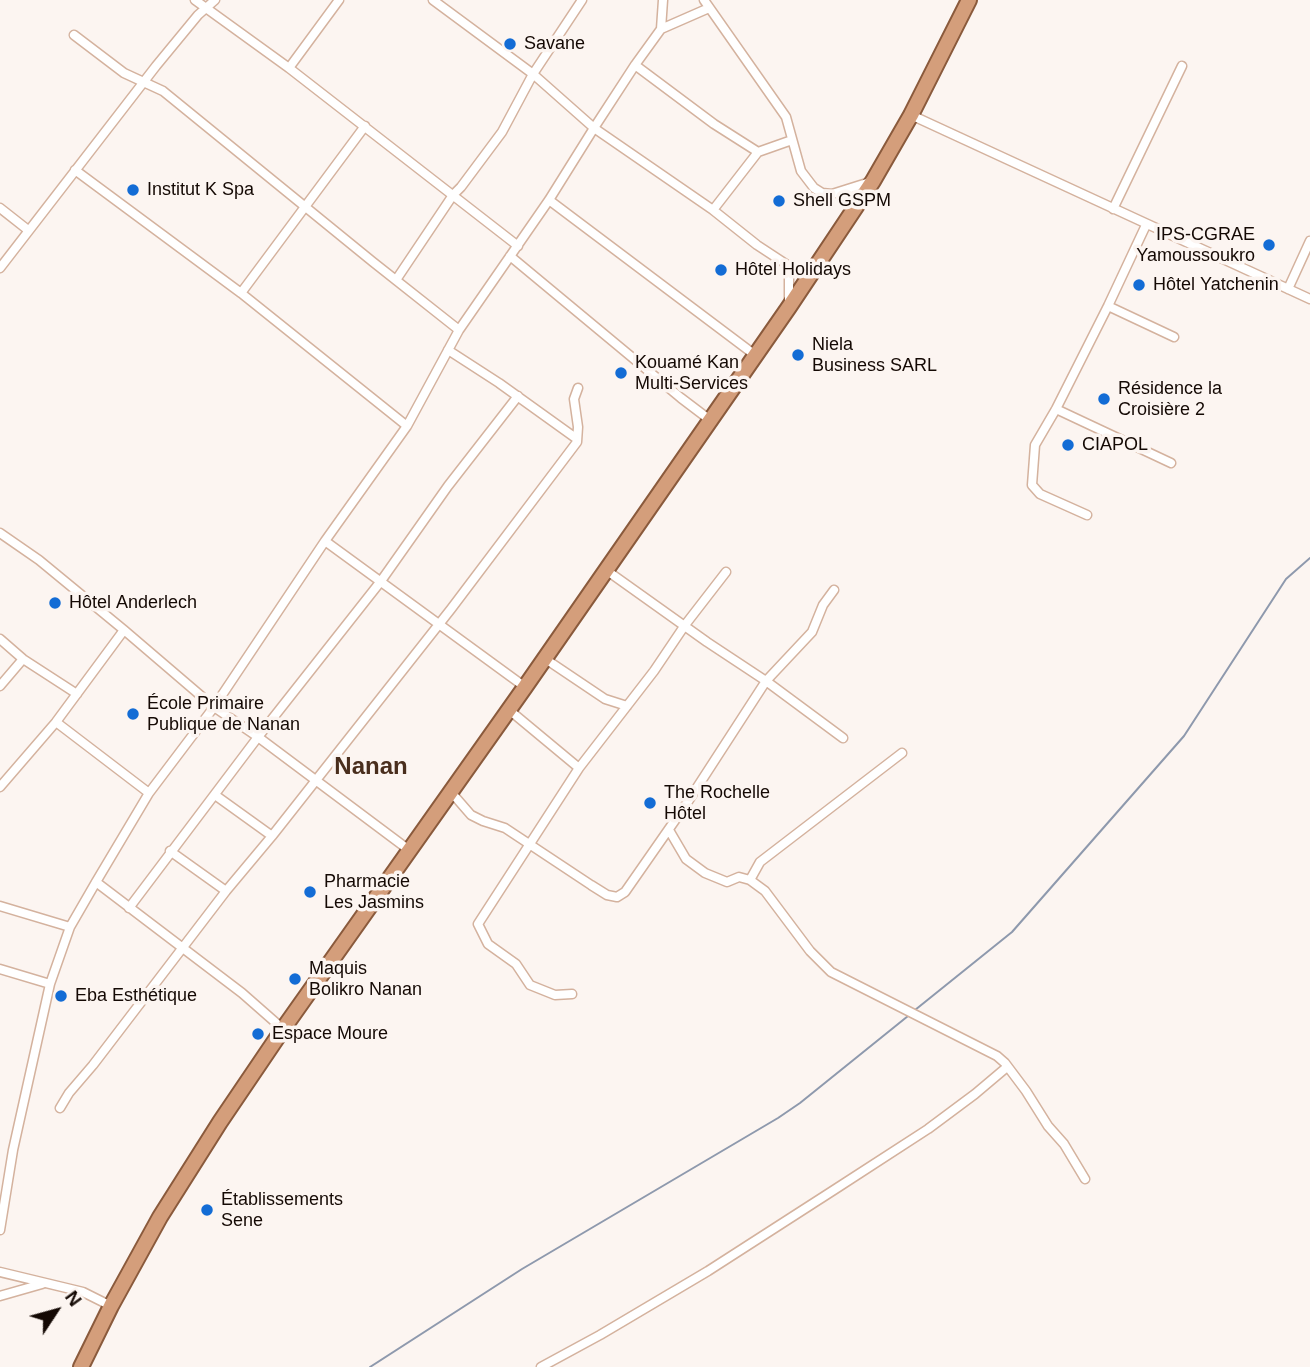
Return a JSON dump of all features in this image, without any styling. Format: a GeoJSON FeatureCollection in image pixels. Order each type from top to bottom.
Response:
{"type":"FeatureCollection","features":[{"type":"Feature","properties":{"kind":"highway"},"geometry":{"type":"LineString","coordinates":[[81,1367],[160,1217],[283,1029],[525,687],[789,307],[873,181],[911,115],[969,0]]}},
{"type":"Feature","properties":{"kind":"street"},"geometry":{"type":"LineString","coordinates":[[195,0],[289,68],[518,246]]}},
{"type":"Feature","properties":{"kind":"street"},"geometry":{"type":"LineString","coordinates":[[0,268],[198,15],[215,0]]}},
{"type":"Feature","properties":{"kind":"street"},"geometry":{"type":"LineString","coordinates":[[289,68],[339,0]]}},
{"type":"Feature","properties":{"kind":"street"},"geometry":{"type":"LineString","coordinates":[[433,0],[533,74],[594,128],[789,266],[789,307]]}},
{"type":"Feature","properties":{"kind":"street"},"geometry":{"type":"LineString","coordinates":[[396,280],[453,195],[502,132],[533,74],[582,0]]}},
{"type":"Feature","properties":{"kind":"street"},"geometry":{"type":"LineString","coordinates":[[661,29],[663,0]]}},
{"type":"Feature","properties":{"kind":"street"},"geometry":{"type":"LineString","coordinates":[[0,1230],[13,1150],[50,984],[70,927],[149,793],[214,707],[325,541],[407,426],[459,330],[549,200],[661,29],[707,4],[786,117],[801,171],[814,188],[822,193],[832,194],[873,181]]}},
{"type":"Feature","properties":{"kind":"street"},"geometry":{"type":"LineString","coordinates":[[74,35],[124,72],[163,91],[459,330]]}},
{"type":"Feature","properties":{"kind":"street"},"geometry":{"type":"LineString","coordinates":[[635,65],[714,124],[758,152]]}},
{"type":"Feature","properties":{"kind":"street"},"geometry":{"type":"LineString","coordinates":[[1113,209],[1182,65]]}},
{"type":"Feature","properties":{"kind":"street"},"geometry":{"type":"LineString","coordinates":[[911,115],[1310,299]]}},
{"type":"Feature","properties":{"kind":"street"},"geometry":{"type":"LineString","coordinates":[[241,293],[365,126]]}},
{"type":"Feature","properties":{"kind":"street"},"geometry":{"type":"LineString","coordinates":[[713,211],[758,152],[792,140]]}},
{"type":"Feature","properties":{"kind":"street"},"geometry":{"type":"LineString","coordinates":[[75,170],[241,293],[407,426]]}},
{"type":"Feature","properties":{"kind":"street"},"geometry":{"type":"LineString","coordinates":[[549,200],[755,355]]}},
{"type":"Feature","properties":{"kind":"street"},"geometry":{"type":"LineString","coordinates":[[0,208],[28,230]]}},
{"type":"Feature","properties":{"kind":"street"},"geometry":{"type":"LineString","coordinates":[[1087,515],[1040,494],[1032,485],[1035,445],[1108,306],[1146,225]]}},
{"type":"Feature","properties":{"kind":"street"},"geometry":{"type":"LineString","coordinates":[[1288,289],[1310,240]]}},
{"type":"Feature","properties":{"kind":"street"},"geometry":{"type":"LineString","coordinates":[[510,256],[710,420]]}},
{"type":"Feature","properties":{"kind":"street"},"geometry":{"type":"LineString","coordinates":[[1108,306],[1174,337]]}},
{"type":"Feature","properties":{"kind":"street"},"geometry":{"type":"LineString","coordinates":[[448,350],[577,439]]}},
{"type":"Feature","properties":{"kind":"street"},"geometry":{"type":"LineString","coordinates":[[60,1108],[226,891],[317,780],[498,549],[577,442],[578,427],[573,399],[578,388]]}},
{"type":"Feature","properties":{"kind":"street"},"geometry":{"type":"LineString","coordinates":[[129,908],[170,851],[381,581],[447,486],[518,397]]}},
{"type":"Feature","properties":{"kind":"street"},"geometry":{"type":"LineString","coordinates":[[1056,409],[1171,463]]}},
{"type":"Feature","properties":{"kind":"street"},"geometry":{"type":"LineString","coordinates":[[0,533],[39,560],[214,707],[410,850]]}},
{"type":"Feature","properties":{"kind":"street"},"geometry":{"type":"LineString","coordinates":[[325,541],[525,687]]}},
{"type":"Feature","properties":{"kind":"street"},"geometry":{"type":"LineString","coordinates":[[606,570],[843,738]]}},
{"type":"Feature","properties":{"kind":"street"},"geometry":{"type":"LineString","coordinates":[[572,994],[555,995],[530,985],[516,964],[488,944],[478,924],[579,768],[726,572]]}},
{"type":"Feature","properties":{"kind":"street"},"geometry":{"type":"LineString","coordinates":[[451,792],[471,815],[505,828],[607,895],[617,897],[625,892],[669,830],[766,681],[812,632],[823,605],[834,590]]}},
{"type":"Feature","properties":{"kind":"street"},"geometry":{"type":"LineString","coordinates":[[0,787],[56,722],[124,630]]}},
{"type":"Feature","properties":{"kind":"street"},"geometry":{"type":"LineString","coordinates":[[0,639],[23,659],[77,694]]}},
{"type":"Feature","properties":{"kind":"street"},"geometry":{"type":"LineString","coordinates":[[544,658],[605,699],[627,706]]}},
{"type":"Feature","properties":{"kind":"street"},"geometry":{"type":"LineString","coordinates":[[0,686],[23,659]]}},
{"type":"Feature","properties":{"kind":"street"},"geometry":{"type":"LineString","coordinates":[[508,709],[579,768]]}},
{"type":"Feature","properties":{"kind":"street"},"geometry":{"type":"LineString","coordinates":[[56,722],[149,793]]}},
{"type":"Feature","properties":{"kind":"street"},"geometry":{"type":"LineString","coordinates":[[750,880],[760,862],[902,754]]}},
{"type":"Feature","properties":{"kind":"street"},"geometry":{"type":"LineString","coordinates":[[215,795],[272,836]]}},
{"type":"Feature","properties":{"kind":"street"},"geometry":{"type":"LineString","coordinates":[[669,830],[686,859],[705,873],[727,882],[739,877],[750,880],[765,891],[810,951],[831,972],[997,1056],[1064,1144],[1085,1179]]}},
{"type":"Feature","properties":{"kind":"street"},"geometry":{"type":"LineString","coordinates":[[170,851],[226,891]]}},
{"type":"Feature","properties":{"kind":"street"},"geometry":{"type":"LineString","coordinates":[[96,882],[242,993],[283,1029]]}},
{"type":"Feature","properties":{"kind":"street"},"geometry":{"type":"LineString","coordinates":[[0,906],[70,927]]}},
{"type":"Feature","properties":{"kind":"street"},"geometry":{"type":"LineString","coordinates":[[0,969],[50,984]]}},
{"type":"Feature","properties":{"kind":"street"},"geometry":{"type":"LineString","coordinates":[[541,1367],[708,1271],[848,1181],[939,1121],[1007,1067]]}},
{"type":"Feature","properties":{"kind":"street"},"geometry":{"type":"LineString","coordinates":[[0,1272],[83,1292],[111,1306]]}},
{"type":"Feature","properties":{"kind":"street"},"geometry":{"type":"LineString","coordinates":[[0,1296],[45,1283]]}},
{"type":"Feature","properties":{"kind":"waterway"},"geometry":{"type":"LineString","coordinates":[[915,1010],[1012,932],[1184,736],[1286,579],[1310,558]]}},
{"type":"Feature","properties":{"kind":"waterway"},"geometry":{"type":"LineString","coordinates":[[370,1367],[522,1269],[778,1118],[908,1016]]}},
{"type":"Feature","properties":{"kind":"place","name":"Savane"},"geometry":{"type":"Point","coordinates":[510,44]}},
{"type":"Feature","properties":{"kind":"place","name":"Institut K Spa"},"geometry":{"type":"Point","coordinates":[133,190]}},
{"type":"Feature","properties":{"kind":"place","name":"Shell GSPM"},"geometry":{"type":"Point","coordinates":[779,201]}},
{"type":"Feature","properties":{"kind":"place","name":"IPS-CGRAE Yamoussoukro"},"geometry":{"type":"Point","coordinates":[1269,245]}},
{"type":"Feature","properties":{"kind":"place","name":"Hôtel Holidays"},"geometry":{"type":"Point","coordinates":[721,270]}},
{"type":"Feature","properties":{"kind":"place","name":"Hôtel Yatchenin"},"geometry":{"type":"Point","coordinates":[1139,285]}},
{"type":"Feature","properties":{"kind":"place","name":"Niela Business SARL"},"geometry":{"type":"Point","coordinates":[798,355]}},
{"type":"Feature","properties":{"kind":"place","name":"Kouamé Kan Multi-Services"},"geometry":{"type":"Point","coordinates":[621,373]}},
{"type":"Feature","properties":{"kind":"place","name":"Résidence la Croisière 2"},"geometry":{"type":"Point","coordinates":[1104,399]}},
{"type":"Feature","properties":{"kind":"place","name":"CIAPOL"},"geometry":{"type":"Point","coordinates":[1068,445]}},
{"type":"Feature","properties":{"kind":"place","name":"Hôtel Anderlech"},"geometry":{"type":"Point","coordinates":[55,603]}},
{"type":"Feature","properties":{"kind":"place","name":"École Primaire Publique de Nanan"},"geometry":{"type":"Point","coordinates":[133,714]}},
{"type":"Feature","properties":{"kind":"place","name":"The Rochelle Hôtel"},"geometry":{"type":"Point","coordinates":[650,803]}},
{"type":"Feature","properties":{"kind":"place","name":"Pharmacie Les Jasmins"},"geometry":{"type":"Point","coordinates":[310,892]}},
{"type":"Feature","properties":{"kind":"place","name":"Maquis Bolikro Nanan"},"geometry":{"type":"Point","coordinates":[295,979]}},
{"type":"Feature","properties":{"kind":"place","name":"Eba Esthétique"},"geometry":{"type":"Point","coordinates":[61,996]}},
{"type":"Feature","properties":{"kind":"place","name":"Espace Moure"},"geometry":{"type":"Point","coordinates":[258,1034]}},
{"type":"Feature","properties":{"kind":"place","name":"Établissements Sene"},"geometry":{"type":"Point","coordinates":[207,1210]}},
{"type":"Feature","properties":{"kind":"district","name":"Nanan"},"geometry":{"type":"Point","coordinates":[371,767]}}]}
